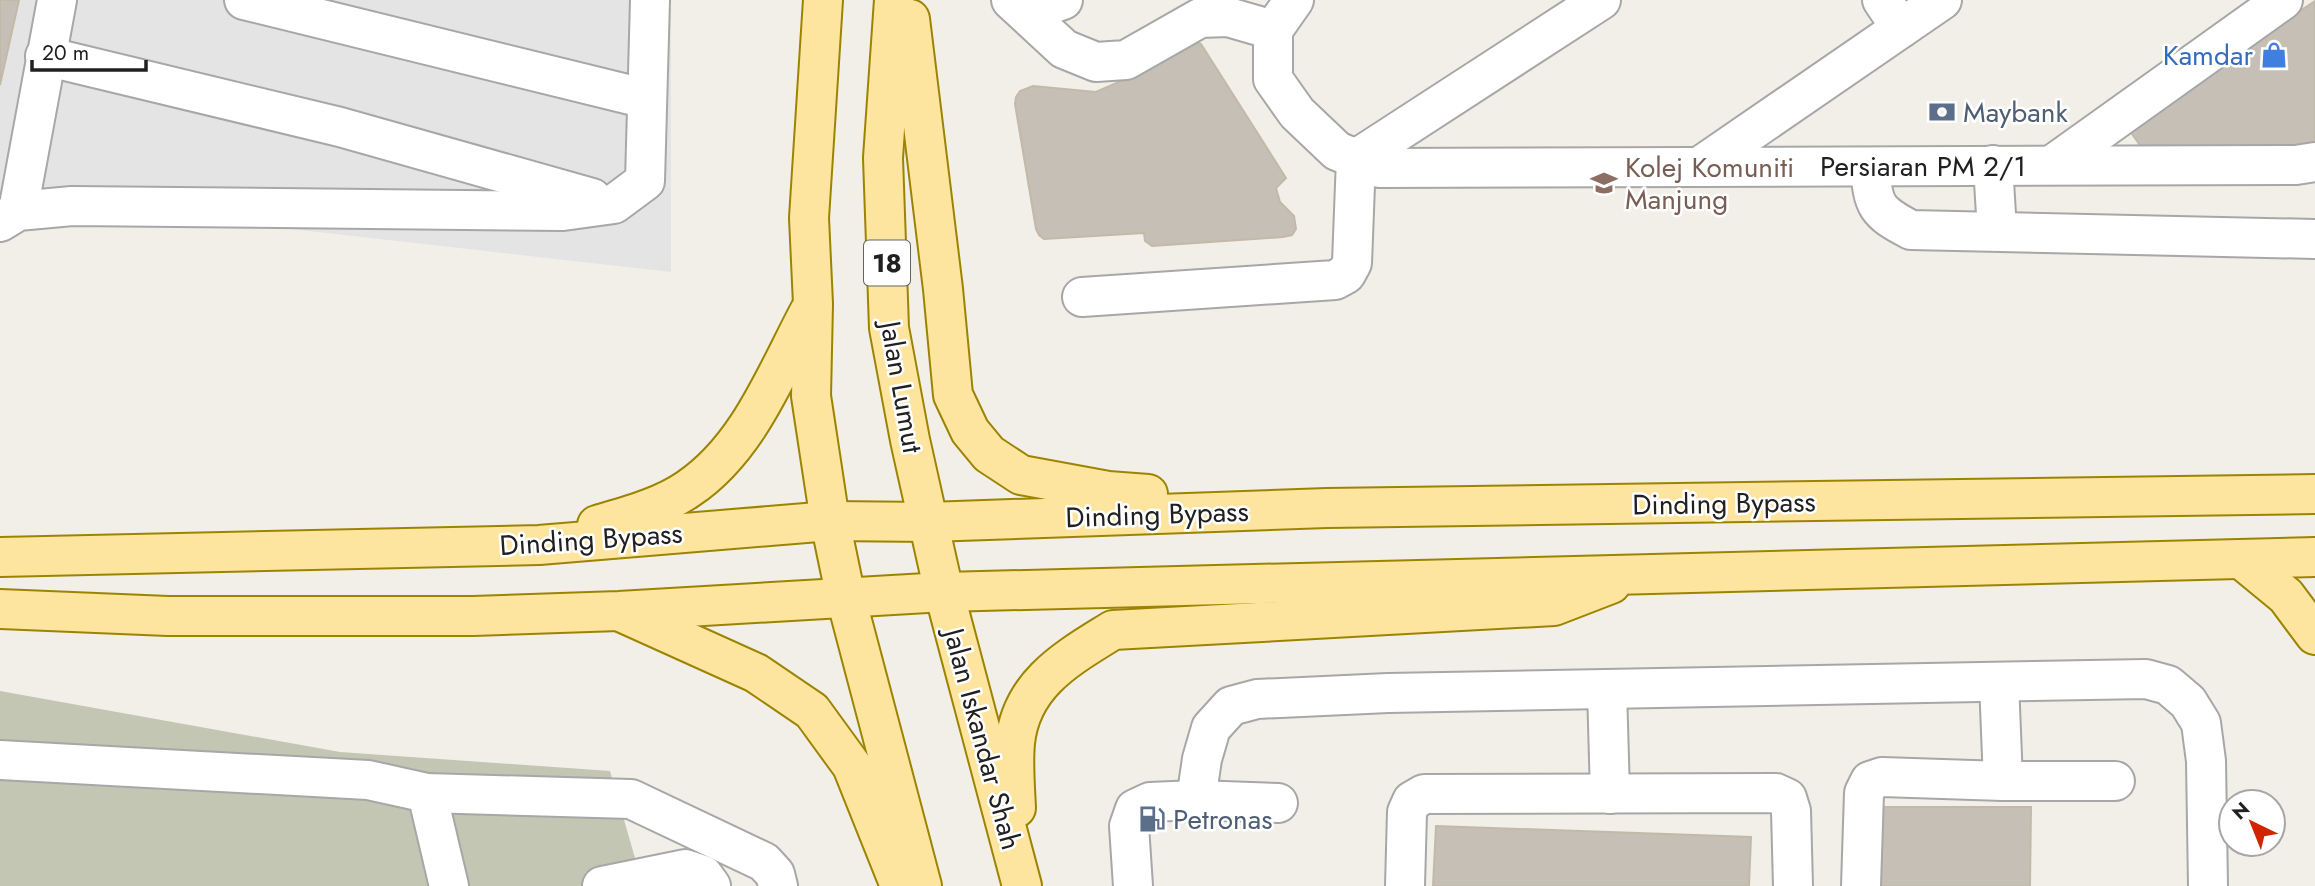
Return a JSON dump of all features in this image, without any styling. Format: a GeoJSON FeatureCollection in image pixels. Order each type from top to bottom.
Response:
{"type":"FeatureCollection","features":[{"type":"Feature","properties":{"kind":"main road"},"geometry":{"type":"LineString","coordinates":[[824,0],[809,218],[813,304],[811,396],[846,598],[922,886]]}},
{"type":"Feature","properties":{"kind":"main road","name":"Jalan Lumut"},"geometry":{"type":"LineString","coordinates":[[894,0],[883,158],[889,328],[929,522]]}},
{"type":"Feature","properties":{"kind":"main road"},"geometry":{"type":"LineString","coordinates":[[907,0],[943,289],[953,395],[970,431],[989,454],[1021,475],[1108,491],[1327,508]]}},
{"type":"Feature","properties":{"kind":"main road"},"geometry":{"type":"LineString","coordinates":[[539,545],[639,512],[687,490],[724,460],[761,405],[813,304]]}},
{"type":"Feature","properties":{"kind":"main road","name":"Dinding Bypass"},"geometry":{"type":"LineString","coordinates":[[0,557],[539,545],[831,521],[929,522],[1327,508],[2314,496]]}},
{"type":"Feature","properties":{"kind":"main road","name":"18"},"geometry":{"type":"LineString","coordinates":[[929,522],[944,592]]}},
{"type":"Feature","properties":{"kind":"main road"},"geometry":{"type":"LineString","coordinates":[[0,608],[168,616],[473,616],[619,611],[944,592],[2315,557]]}},
{"type":"Feature","properties":{"kind":"main road"},"geometry":{"type":"LineString","coordinates":[[2241,558],[2286,596],[2315,635]]}},
{"type":"Feature","properties":{"kind":"main road"},"geometry":{"type":"LineString","coordinates":[[1019,875],[1015,742],[1024,708],[1039,684],[1060,663],[1113,630],[1554,606],[1636,574]]}},
{"type":"Feature","properties":{"kind":"main road","name":"Jalan Iskandar Shah"},"geometry":{"type":"LineString","coordinates":[[944,592],[1019,875]]}},
{"type":"Feature","properties":{"kind":"main road"},"geometry":{"type":"LineString","coordinates":[[619,611],[756,673],[812,711],[852,766],[900,886]]}},
{"type":"Feature","properties":{"kind":"street"},"geometry":{"type":"LineString","coordinates":[[57,0],[9,216],[72,206],[563,211],[614,204],[645,181],[650,0]]}},
{"type":"Feature","properties":{"kind":"street"},"geometry":{"type":"LineString","coordinates":[[244,0],[647,100]]}},
{"type":"Feature","properties":{"kind":"street"},"geometry":{"type":"LineString","coordinates":[[1011,0],[1064,49],[1096,62],[1126,60],[1200,18],[1284,15]]}},
{"type":"Feature","properties":{"kind":"street"},"geometry":{"type":"LineString","coordinates":[[1082,297],[1335,280],[1346,274],[1352,263],[1356,159],[1601,0]]}},
{"type":"Feature","properties":{"kind":"street"},"geometry":{"type":"LineString","coordinates":[[1699,167],[1892,14],[1942,0]]}},
{"type":"Feature","properties":{"kind":"street"},"geometry":{"type":"LineString","coordinates":[[2052,165],[2283,0]]}},
{"type":"Feature","properties":{"kind":"street","name":"Persiaran PM 2/1"},"geometry":{"type":"LineString","coordinates":[[1284,15],[1273,79],[1297,113],[1337,152],[1379,168],[2296,165],[2315,162]]}},
{"type":"Feature","properties":{"kind":"street"},"geometry":{"type":"LineString","coordinates":[[45,56],[340,127],[614,204]]}},
{"type":"Feature","properties":{"kind":"street"},"geometry":{"type":"LineString","coordinates":[[1993,165],[1997,231]]}},
{"type":"Feature","properties":{"kind":"street"},"geometry":{"type":"LineString","coordinates":[[1870,167],[1872,196],[1886,218],[1911,230],[2315,239]]}},
{"type":"Feature","properties":{"kind":"street"},"geometry":{"type":"LineString","coordinates":[[1196,800],[1202,759],[1211,728],[1231,706],[1257,699],[1607,689],[2146,679],[2168,685],[2188,702],[2201,723],[2206,761],[2208,886]]}},
{"type":"Feature","properties":{"kind":"street"},"geometry":{"type":"LineString","coordinates":[[1999,682],[2003,781]]}},
{"type":"Feature","properties":{"kind":"street"},"geometry":{"type":"LineString","coordinates":[[1607,689],[1610,794]]}},
{"type":"Feature","properties":{"kind":"street"},"geometry":{"type":"LineString","coordinates":[[0,760],[368,780],[427,793],[631,799],[764,862],[775,874],[779,886]]}},
{"type":"Feature","properties":{"kind":"street"},"geometry":{"type":"LineString","coordinates":[[1861,886],[1864,793],[1870,781],[1882,778],[2115,781]]}},
{"type":"Feature","properties":{"kind":"street"},"geometry":{"type":"LineString","coordinates":[[427,793],[449,886]]}},
{"type":"Feature","properties":{"kind":"street"},"geometry":{"type":"LineString","coordinates":[[1405,886],[1407,811],[1412,801],[1424,794],[1776,793],[1787,798],[1791,811],[1793,886]]}},
{"type":"Feature","properties":{"kind":"street"},"geometry":{"type":"LineString","coordinates":[[1133,886],[1129,826],[1135,809],[1150,802],[1196,800],[1278,803]]}},
{"type":"Feature","properties":{"kind":"street"},"geometry":{"type":"LineString","coordinates":[[602,886],[685,869],[703,875],[711,886]]}},
{"type":"Feature","properties":{"kind":"shaded area"},"geometry":{"type":"Polygon","coordinates":[[[19,0],[671,0],[671,272],[0,196],[0,85],[19,0]]]}},
{"type":"Feature","properties":{"kind":"shaded area"},"geometry":{"type":"Polygon","coordinates":[[[0,691],[340,752],[610,771],[643,886],[0,886],[0,691]]]}},
{"type":"Feature","properties":{"kind":"building"},"geometry":{"type":"Polygon","coordinates":[[[0,0],[19,0],[0,85],[0,0]]]}},
{"type":"Feature","properties":{"kind":"building","name":"Kamdar"},"geometry":{"type":"Polygon","coordinates":[[[2315,1],[2315,146],[2146,154],[2130,131],[2152,110],[2315,1]]]}},
{"type":"Feature","properties":{"kind":"building"},"geometry":{"type":"Polygon","coordinates":[[[1192,40],[1201,44],[1286,178],[1276,188],[1280,202],[1294,216],[1296,229],[1292,235],[1152,246],[1145,241],[1144,233],[1044,239],[1036,229],[1015,104],[1020,91],[1033,86],[1096,92],[1144,71],[1192,40]]]}},
{"type":"Feature","properties":{"kind":"building"},"geometry":{"type":"Polygon","coordinates":[[[1879,807],[2031,807],[2030,886],[1878,886],[1879,807]]]}},
{"type":"Feature","properties":{"kind":"building"},"geometry":{"type":"Polygon","coordinates":[[[1436,826],[1751,837],[1749,886],[1433,886],[1436,826]]]}},
{"type":"Feature","properties":{"kind":"place","name":"Kamdar"},"geometry":{"type":"Point","coordinates":[2274,55]}},
{"type":"Feature","properties":{"kind":"place","name":"Maybank"},"geometry":{"type":"Point","coordinates":[1942,112]}},
{"type":"Feature","properties":{"kind":"place","name":"Kolej Komuniti Manjung"},"geometry":{"type":"Point","coordinates":[1604,183]}},
{"type":"Feature","properties":{"kind":"place","name":"Petronas"},"geometry":{"type":"Point","coordinates":[1152,819]}}]}
